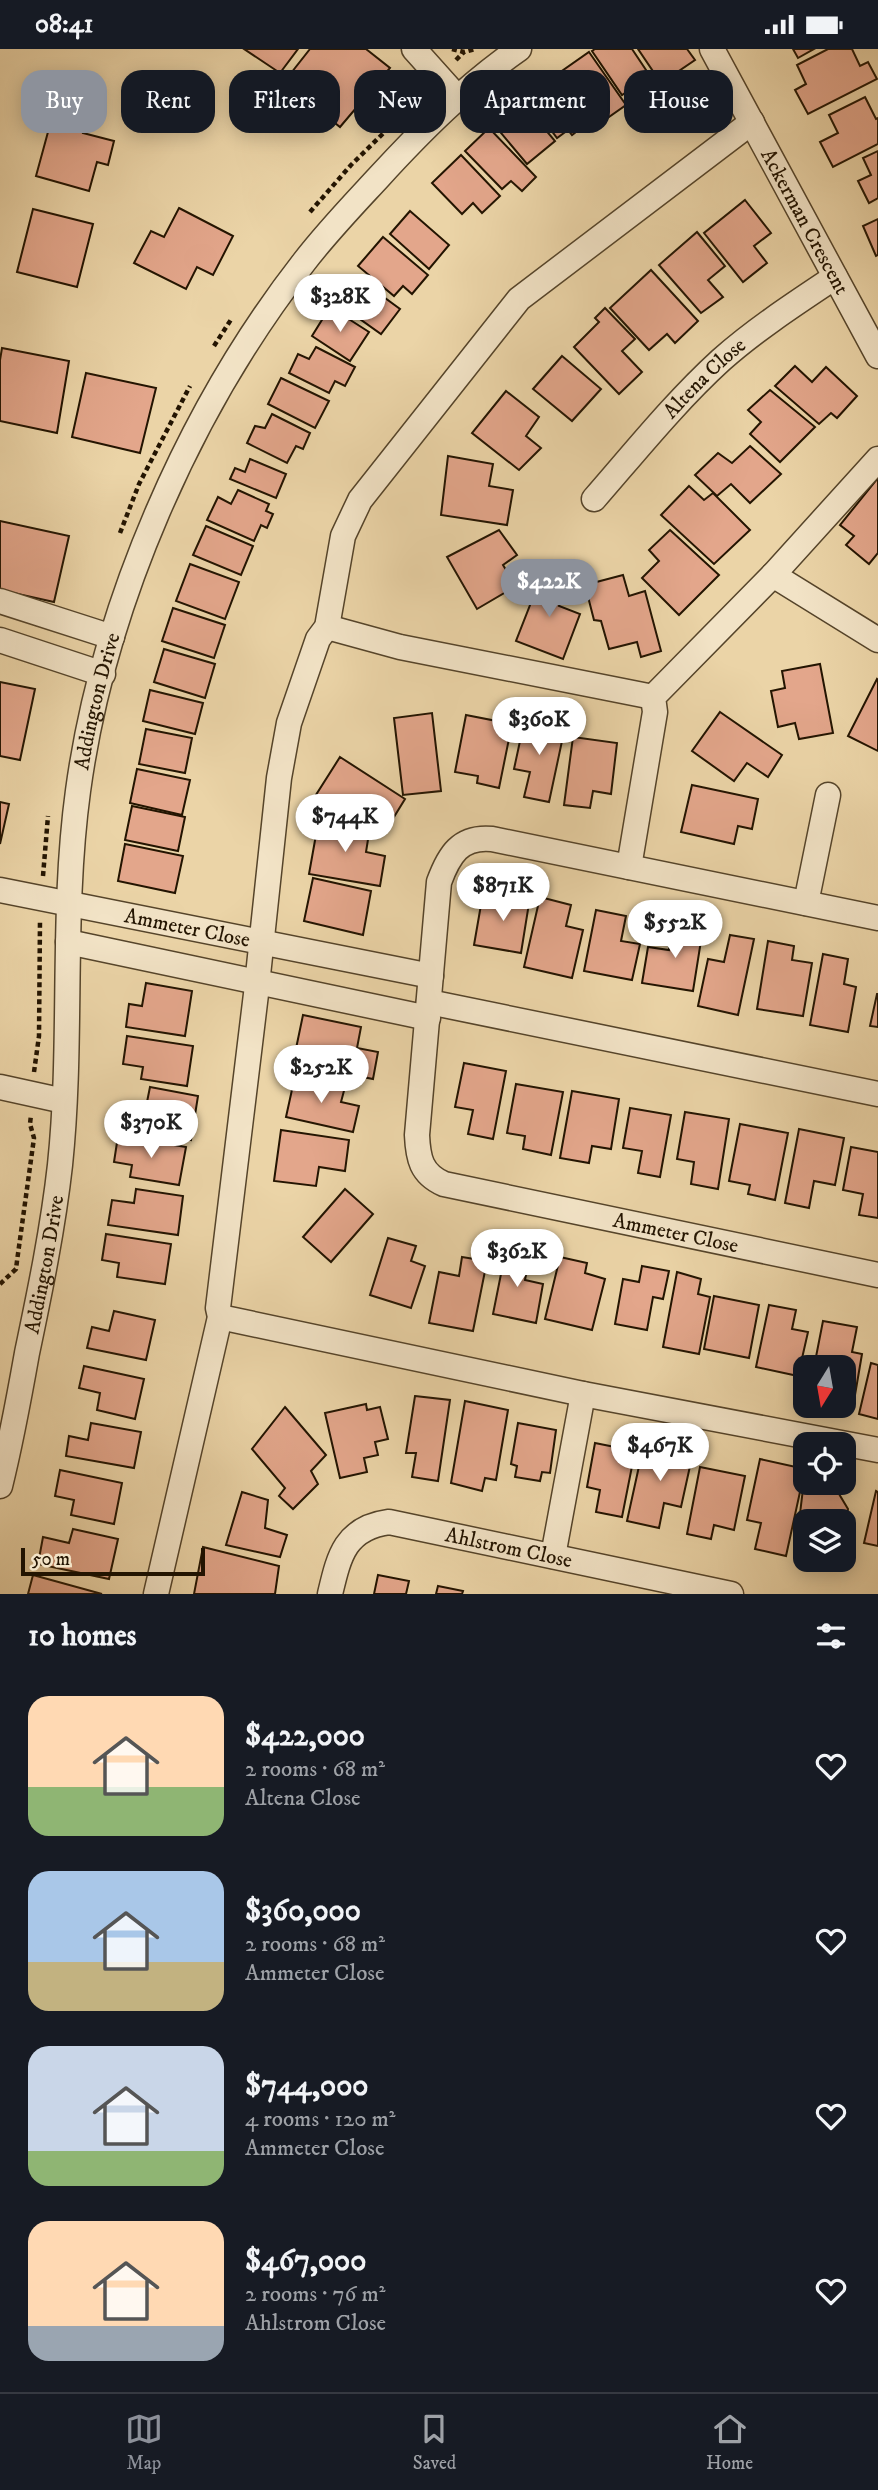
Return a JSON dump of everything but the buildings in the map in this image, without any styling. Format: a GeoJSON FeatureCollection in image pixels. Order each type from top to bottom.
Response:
{"type":"FeatureCollection","features":[{"type":"Feature","properties":{"kind":"street"},"geometry":{"type":"LineString","coordinates":[[414,49],[457,97]]}},
{"type":"Feature","properties":{"kind":"street","name":"Addington Drive"},"geometry":{"type":"LineString","coordinates":[[0,1486],[47,1258],[60,1164],[69,902],[78,789],[112,637],[143,548],[202,418],[267,314],[332,227],[406,147],[457,97],[519,49]]}},
{"type":"Feature","properties":{"kind":"street","name":"Ackerman Crescent"},"geometry":{"type":"LineString","coordinates":[[712,49],[878,356]]}},
{"type":"Feature","properties":{"kind":"street"},"geometry":{"type":"LineString","coordinates":[[156,1594],[220,1317],[218,1308],[258,982],[279,778],[289,723],[318,639],[327,627],[344,536],[360,500],[519,299],[752,122]]}},
{"type":"Feature","properties":{"kind":"street","name":"Altena Close"},"geometry":{"type":"LineString","coordinates":[[594,499],[667,416],[722,360],[750,336],[835,277]]}},
{"type":"Feature","properties":{"kind":"street"},"geometry":{"type":"LineString","coordinates":[[653,697],[773,575],[878,459]]}},
{"type":"Feature","properties":{"kind":"street"},"geometry":{"type":"LineString","coordinates":[[773,575],[878,640]]}},
{"type":"Feature","properties":{"kind":"street"},"geometry":{"type":"LineString","coordinates":[[0,601],[112,637]]}},
{"type":"Feature","properties":{"kind":"street"},"geometry":{"type":"LineString","coordinates":[[327,627],[400,646],[653,697]]}},
{"type":"Feature","properties":{"kind":"street"},"geometry":{"type":"LineString","coordinates":[[0,641],[103,674]]}},
{"type":"Feature","properties":{"kind":"street"},"geometry":{"type":"LineString","coordinates":[[629,867],[655,712],[653,697]]}},
{"type":"Feature","properties":{"kind":"street"},"geometry":{"type":"LineString","coordinates":[[806,904],[828,795]]}},
{"type":"Feature","properties":{"kind":"street","name":"Ammeter Close"},"geometry":{"type":"LineString","coordinates":[[878,919],[492,839],[468,841],[450,858],[439,882],[417,1135],[419,1161],[432,1179],[458,1187],[878,1275]]}},
{"type":"Feature","properties":{"kind":"street","name":"Ammeter Close"},"geometry":{"type":"LineString","coordinates":[[0,890],[262,940],[431,976]]}},
{"type":"Feature","properties":{"kind":"street","name":"Ammeter Close"},"geometry":{"type":"LineString","coordinates":[[68,942],[258,982],[429,1010]]}},
{"type":"Feature","properties":{"kind":"street"},"geometry":{"type":"LineString","coordinates":[[429,1010],[878,1094]]}},
{"type":"Feature","properties":{"kind":"street"},"geometry":{"type":"LineString","coordinates":[[0,1087],[64,1101]]}},
{"type":"Feature","properties":{"kind":"street"},"geometry":{"type":"LineString","coordinates":[[220,1317],[583,1394],[878,1450]]}},
{"type":"Feature","properties":{"kind":"street"},"geometry":{"type":"LineString","coordinates":[[554,1556],[583,1394]]}},
{"type":"Feature","properties":{"kind":"street","name":"Ahlstrom Close"},"geometry":{"type":"LineString","coordinates":[[330,1594],[344,1548],[363,1529],[377,1523],[389,1522],[731,1594]]}},
{"type":"Feature","properties":{"kind":"path"},"geometry":{"type":"LineString","coordinates":[[452,49],[468,52],[475,49]]}},
{"type":"Feature","properties":{"kind":"path"},"geometry":{"type":"LineString","coordinates":[[0,1284],[16,1269],[34,1138],[30,1124]]}}]}
